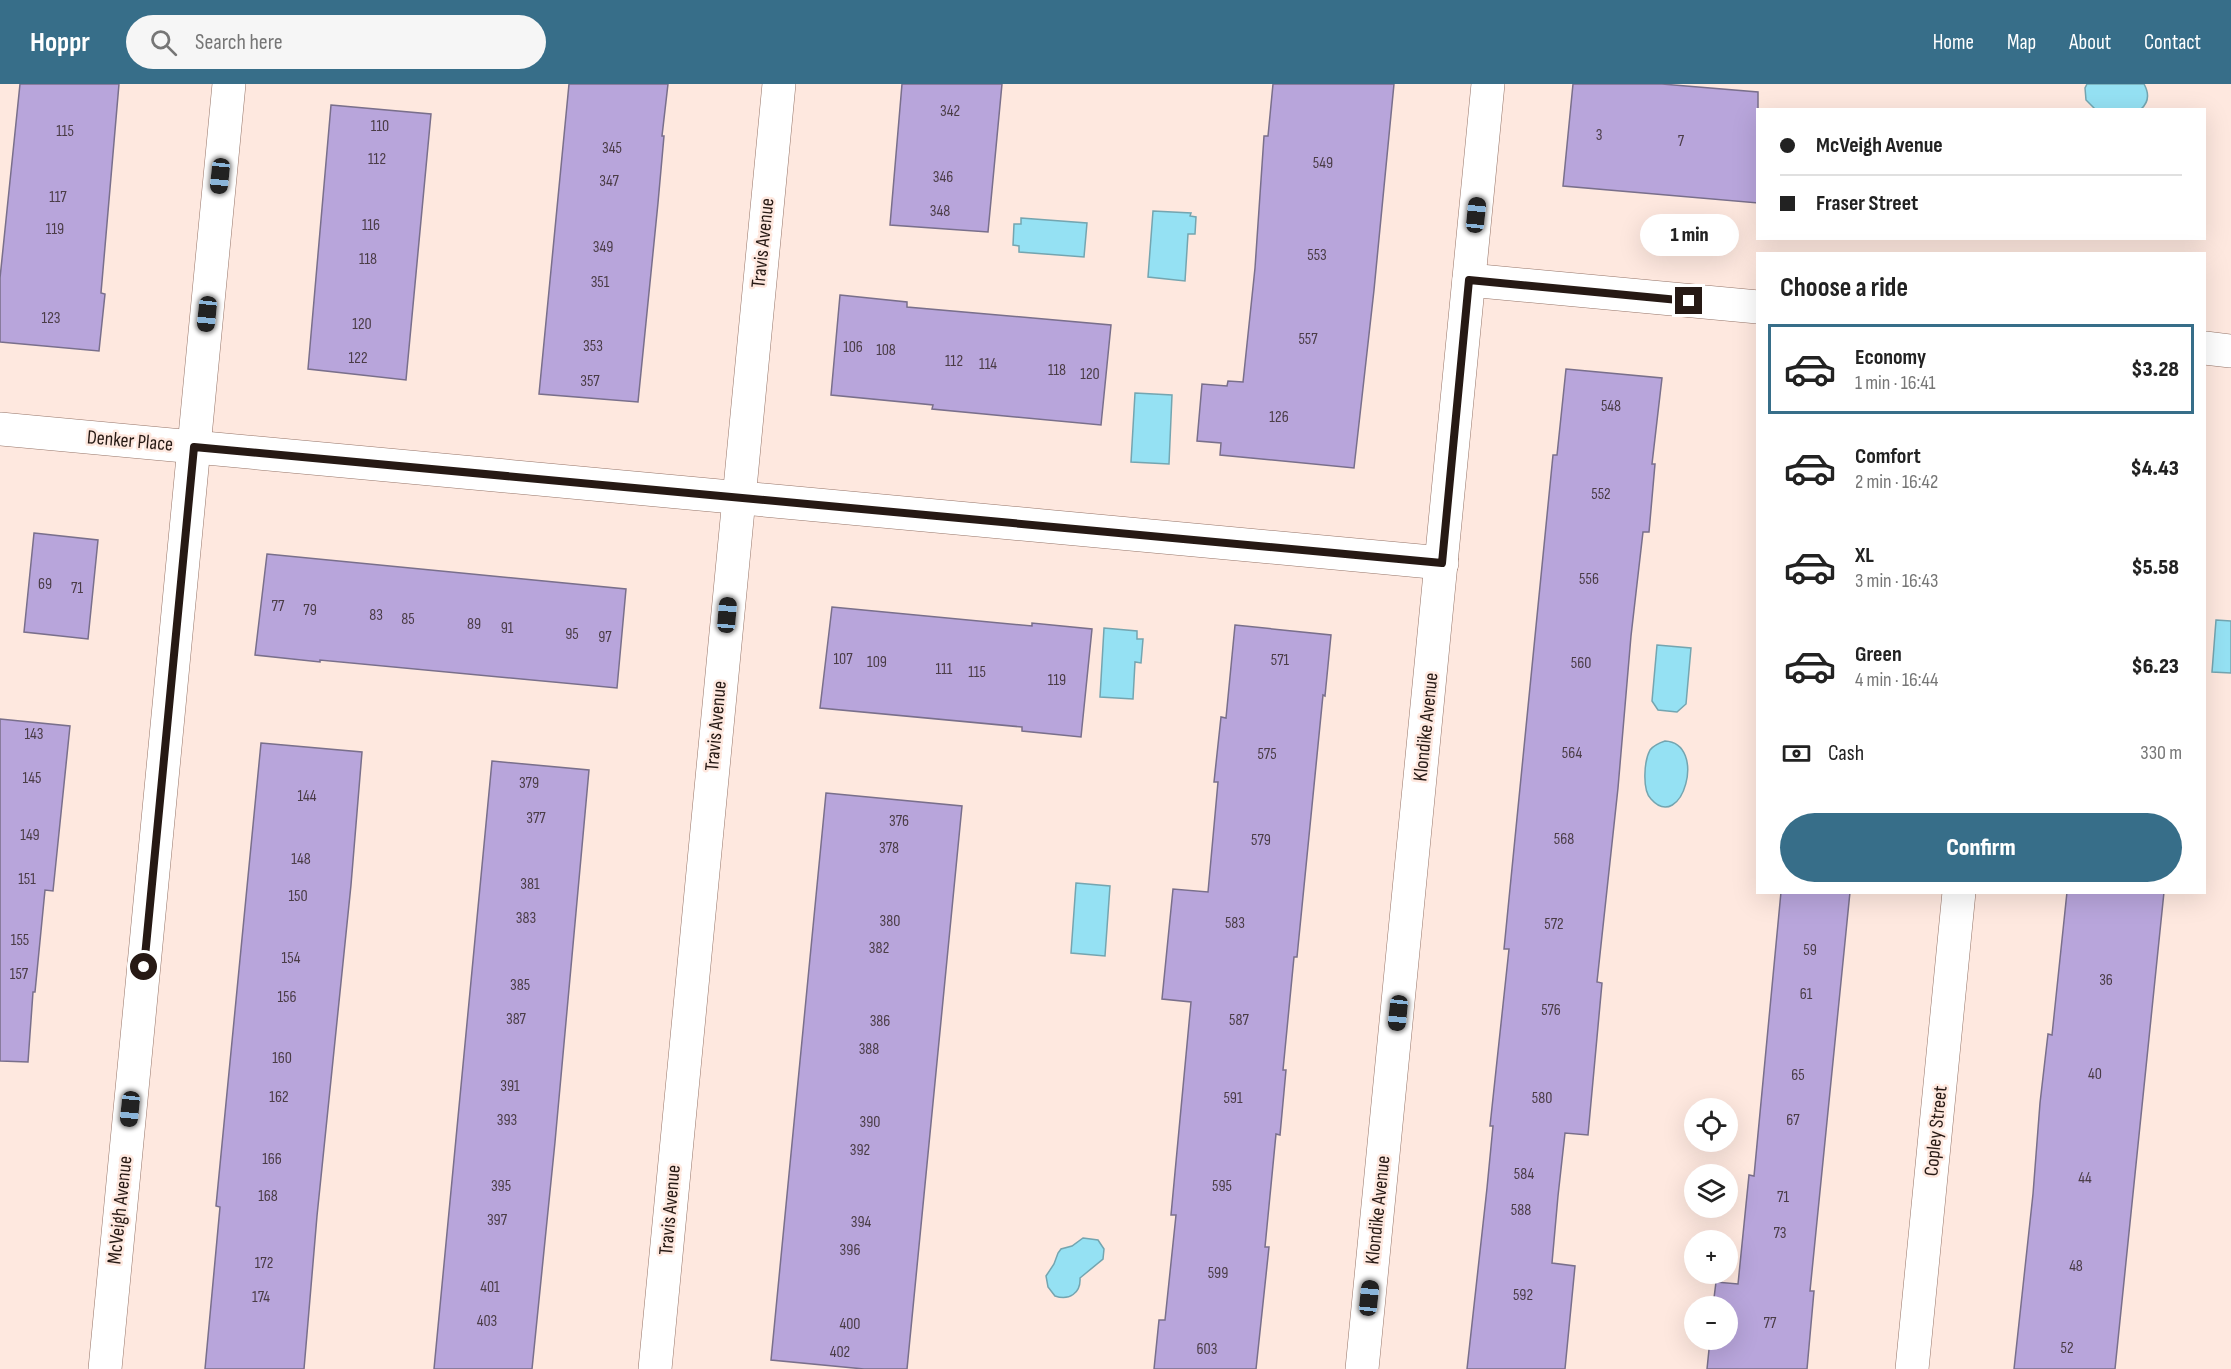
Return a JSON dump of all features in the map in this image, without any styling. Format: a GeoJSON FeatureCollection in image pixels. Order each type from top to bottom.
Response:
{"type":"FeatureCollection","features":[{"type":"Feature","properties":{"kind":"street","name":"McVeigh Avenue"},"geometry":{"type":"LineString","coordinates":[[105,1369],[229,84]]}},
{"type":"Feature","properties":{"kind":"street","name":"Travis Avenue"},"geometry":{"type":"LineString","coordinates":[[655,1369],[779,84]]}},
{"type":"Feature","properties":{"kind":"street","name":"Klondike Avenue"},"geometry":{"type":"LineString","coordinates":[[1362,1369],[1488,84]]}},
{"type":"Feature","properties":{"kind":"street"},"geometry":{"type":"LineString","coordinates":[[1469,280],[1756,307]]}},
{"type":"Feature","properties":{"kind":"street"},"geometry":{"type":"LineString","coordinates":[[2206,348],[2231,351]]}},
{"type":"Feature","properties":{"kind":"street","name":"Denker Place"},"geometry":{"type":"LineString","coordinates":[[0,429],[1442,563]]}},
{"type":"Feature","properties":{"kind":"street","name":"Copley Street"},"geometry":{"type":"LineString","coordinates":[[1912,1369],[1959,894]]}},
{"type":"Feature","properties":{"kind":"water"},"geometry":{"type":"Polygon","coordinates":[[[2087,84],[2144,84],[2147,100],[2142,108],[2094,108],[2086,100],[2087,84]]]}},
{"type":"Feature","properties":{"kind":"water"},"geometry":{"type":"Polygon","coordinates":[[[1153,211],[1191,213],[1190,216],[1196,217],[1195,234],[1188,234],[1185,281],[1148,277],[1153,211]]]}},
{"type":"Feature","properties":{"kind":"water"},"geometry":{"type":"Polygon","coordinates":[[[1021,218],[1087,223],[1084,257],[1019,252],[1019,246],[1013,245],[1014,224],[1021,224],[1021,218]]]}},
{"type":"Feature","properties":{"kind":"water"},"geometry":{"type":"Polygon","coordinates":[[[1135,393],[1172,395],[1169,464],[1131,462],[1135,393]]]}},
{"type":"Feature","properties":{"kind":"water"},"geometry":{"type":"Polygon","coordinates":[[[2216,620],[2231,621],[2231,673],[2212,672],[2216,620]]]}},
{"type":"Feature","properties":{"kind":"water"},"geometry":{"type":"Polygon","coordinates":[[[1104,628],[1137,631],[1137,639],[1143,639],[1141,663],[1135,662],[1133,699],[1100,697],[1104,628]]]}},
{"type":"Feature","properties":{"kind":"water"},"geometry":{"type":"Polygon","coordinates":[[[1657,645],[1691,648],[1686,704],[1677,712],[1658,710],[1652,701],[1657,645]]]}},
{"type":"Feature","properties":{"kind":"water"},"geometry":{"type":"Polygon","coordinates":[[[1665,741],[1678,746],[1685,756],[1688,769],[1686,784],[1680,797],[1672,805],[1662,807],[1648,795],[1645,775],[1650,750],[1665,741]]]}},
{"type":"Feature","properties":{"kind":"water"},"geometry":{"type":"Polygon","coordinates":[[[1076,883],[1110,886],[1105,956],[1071,953],[1076,883]]]}},
{"type":"Feature","properties":{"kind":"water"},"geometry":{"type":"Polygon","coordinates":[[[1083,1238],[1098,1240],[1104,1249],[1103,1259],[1080,1278],[1076,1292],[1065,1297],[1055,1296],[1048,1287],[1046,1276],[1061,1249],[1072,1246],[1083,1238]]]}},
{"type":"Feature","properties":{"kind":"building"},"geometry":{"type":"Polygon","coordinates":[[[20,84],[119,84],[101,293],[105,294],[99,351],[0,342],[0,278],[20,84]]]}},
{"type":"Feature","properties":{"kind":"building"},"geometry":{"type":"Polygon","coordinates":[[[569,84],[668,84],[638,402],[539,394],[569,84]]]}},
{"type":"Feature","properties":{"kind":"building"},"geometry":{"type":"Polygon","coordinates":[[[902,84],[1002,84],[988,232],[890,225],[902,84]]]}},
{"type":"Feature","properties":{"kind":"building"},"geometry":{"type":"Polygon","coordinates":[[[1273,84],[1394,84],[1354,468],[1220,455],[1221,443],[1197,441],[1202,384],[1227,386],[1228,381],[1243,382],[1255,268],[1264,136],[1268,136],[1273,84]]]}},
{"type":"Feature","properties":{"kind":"building"},"geometry":{"type":"Polygon","coordinates":[[[1573,84],[1662,84],[1758,92],[1756,203],[1563,186],[1573,84]]]}},
{"type":"Feature","properties":{"kind":"building"},"geometry":{"type":"Polygon","coordinates":[[[331,105],[431,114],[406,380],[308,369],[331,105]]]}},
{"type":"Feature","properties":{"kind":"building"},"geometry":{"type":"Polygon","coordinates":[[[840,295],[907,302],[907,307],[1111,325],[1101,425],[932,409],[933,405],[831,395],[840,295]]]}},
{"type":"Feature","properties":{"kind":"building"},"geometry":{"type":"Polygon","coordinates":[[[1566,369],[1662,378],[1652,464],[1655,464],[1649,532],[1643,532],[1631,636],[1618,788],[1597,982],[1602,983],[1588,1135],[1565,1133],[1558,1196],[1552,1263],[1575,1266],[1565,1369],[1467,1369],[1487,1188],[1493,1126],[1490,1126],[1509,949],[1504,949],[1553,455],[1557,455],[1566,369]]]}},
{"type":"Feature","properties":{"kind":"building"},"geometry":{"type":"Polygon","coordinates":[[[34,533],[98,540],[88,639],[24,632],[34,533]]]}},
{"type":"Feature","properties":{"kind":"building"},"geometry":{"type":"Polygon","coordinates":[[[267,554],[626,589],[617,688],[255,655],[267,554]]]}},
{"type":"Feature","properties":{"kind":"building"},"geometry":{"type":"Polygon","coordinates":[[[832,607],[1032,626],[1032,623],[1092,629],[1081,737],[1022,731],[1022,727],[820,708],[832,607]]]}},
{"type":"Feature","properties":{"kind":"building"},"geometry":{"type":"Polygon","coordinates":[[[1235,625],[1331,635],[1297,957],[1294,957],[1283,1070],[1286,1070],[1280,1135],[1276,1134],[1265,1247],[1269,1247],[1256,1369],[1154,1369],[1159,1320],[1165,1320],[1176,1215],[1171,1215],[1191,1002],[1162,999],[1173,889],[1208,892],[1218,782],[1214,782],[1221,717],[1226,718],[1235,625]]]}},
{"type":"Feature","properties":{"kind":"building"},"geometry":{"type":"Polygon","coordinates":[[[0,719],[70,726],[53,891],[45,890],[35,992],[33,992],[28,1062],[0,1061],[0,719]]]}},
{"type":"Feature","properties":{"kind":"building"},"geometry":{"type":"Polygon","coordinates":[[[261,743],[362,752],[351,885],[317,1216],[304,1369],[205,1369],[220,1207],[216,1206],[261,743]]]}},
{"type":"Feature","properties":{"kind":"building"},"geometry":{"type":"Polygon","coordinates":[[[492,761],[589,770],[555,1142],[532,1369],[434,1369],[492,761]]]}},
{"type":"Feature","properties":{"kind":"building"},"geometry":{"type":"Polygon","coordinates":[[[826,793],[962,806],[907,1369],[864,1369],[771,1360],[826,793]]]}},
{"type":"Feature","properties":{"kind":"building"},"geometry":{"type":"Polygon","coordinates":[[[1781,894],[1850,894],[1810,1291],[1814,1291],[1807,1369],[1707,1369],[1709,1350],[1738,1350],[1738,1296],[1714,1296],[1716,1284],[1738,1284],[1749,1175],[1754,1176],[1781,894]]]}},
{"type":"Feature","properties":{"kind":"building"},"geometry":{"type":"Polygon","coordinates":[[[2067,894],[2164,894],[2115,1369],[2014,1369],[2033,1194],[2040,1103],[2048,1034],[2052,1035],[2067,894]]]}},
{"type":"Feature","properties":{"kind":"route"},"geometry":{"type":"LineString","coordinates":[[144,967],[194,447],[1442,563],[1469,280],[1689,301]]}}]}
